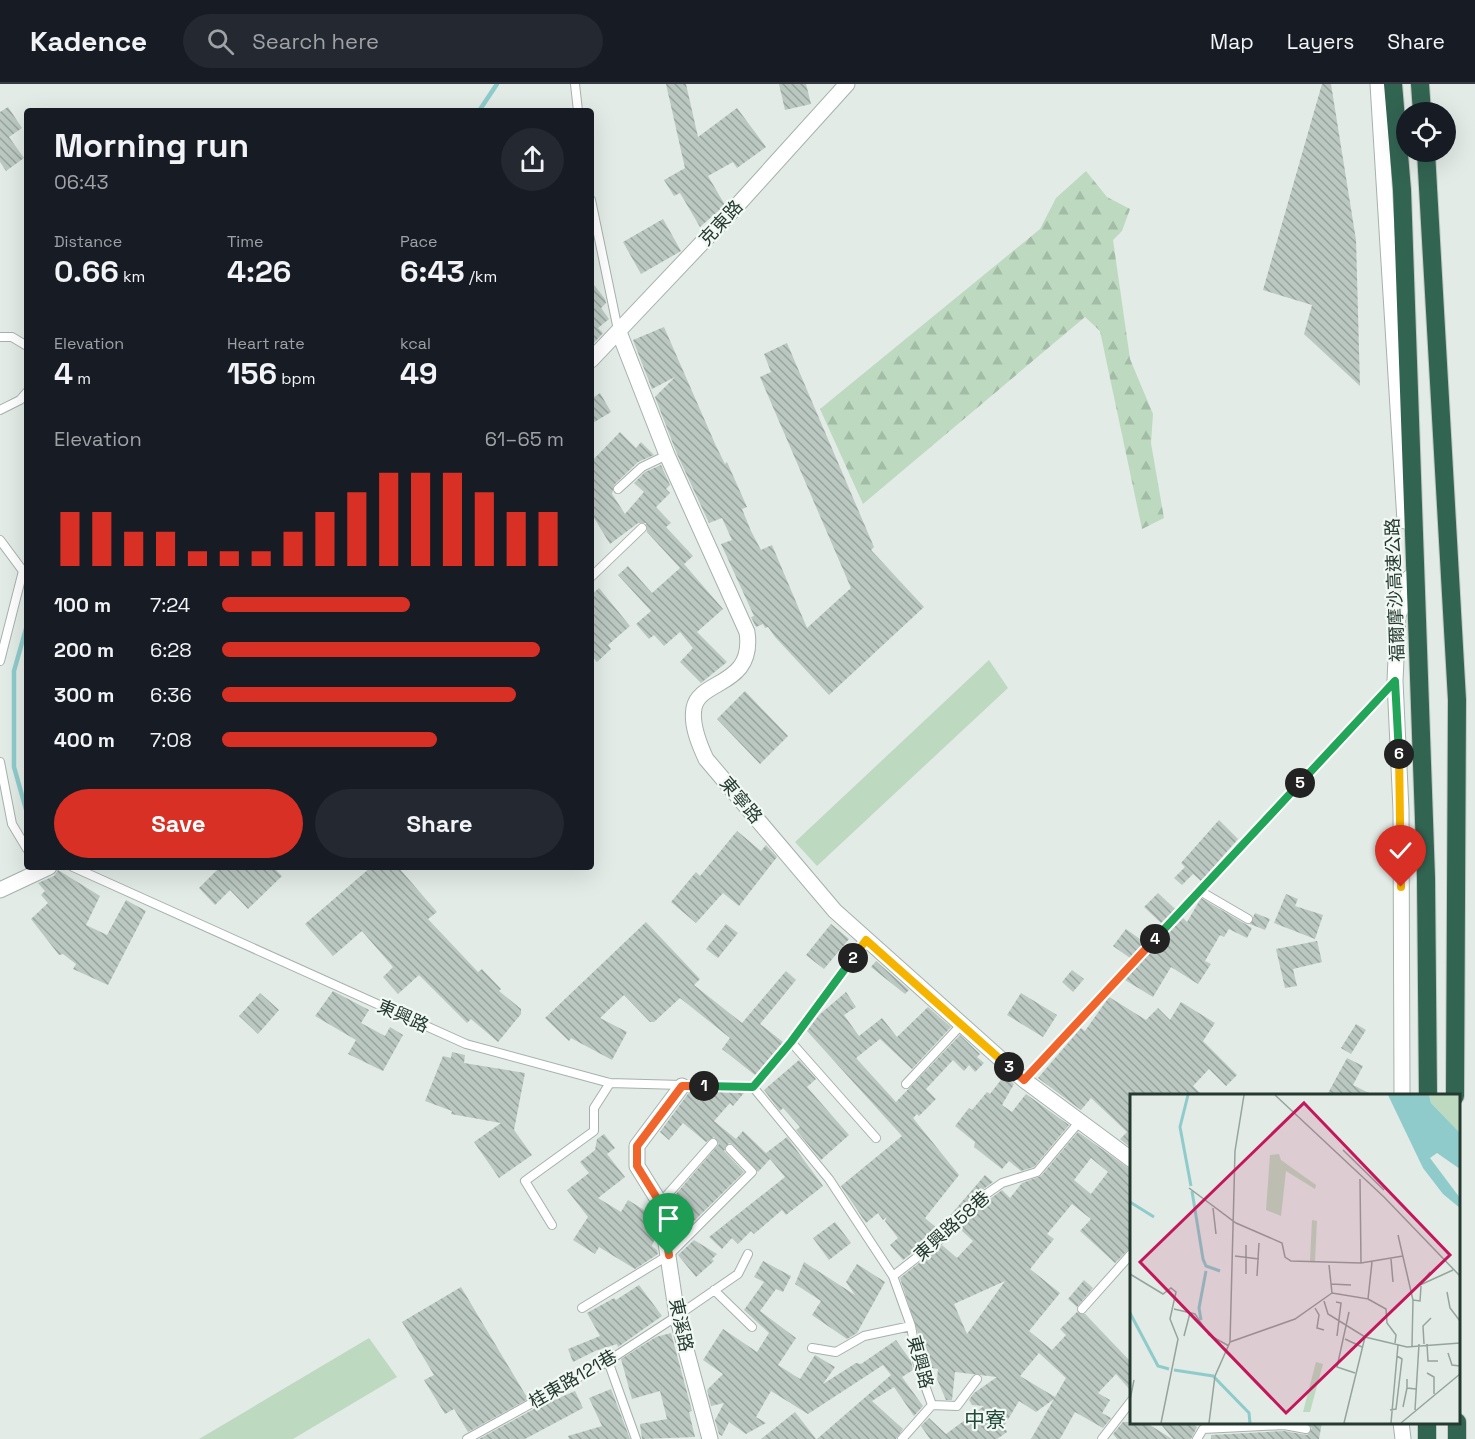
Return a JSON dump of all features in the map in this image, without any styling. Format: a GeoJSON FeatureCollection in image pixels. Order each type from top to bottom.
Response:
{"type":"FeatureCollection","features":[{"type":"Feature","properties":{"kind":"highway","name":"福爾摩沙高速公路"},"geometry":{"type":"LineString","coordinates":[[1393,84],[1402,190],[1425,842],[1428,1094]]}},
{"type":"Feature","properties":{"kind":"highway"},"geometry":{"type":"LineString","coordinates":[[1420,84],[1421,102]]}},
{"type":"Feature","properties":{"kind":"highway"},"geometry":{"type":"LineString","coordinates":[[1426,162],[1457,700],[1455,1094]]}},
{"type":"Feature","properties":{"kind":"street","name":"克東路"},"geometry":{"type":"LineString","coordinates":[[594,357],[847,84]]}},
{"type":"Feature","properties":{"kind":"street"},"geometry":{"type":"LineString","coordinates":[[1378,84],[1410,590],[1398,615],[1395,681],[1401,810],[1402,1094]]}},
{"type":"Feature","properties":{"kind":"street","name":"東寧路"},"geometry":{"type":"LineString","coordinates":[[619,332],[667,455],[747,632],[749,644],[747,657],[740,668],[696,703],[694,709],[696,737],[706,759],[835,911],[1024,1080],[1130,1159]]}},
{"type":"Feature","properties":{"kind":"street"},"geometry":{"type":"LineString","coordinates":[[0,890],[38,870]]}},
{"type":"Feature","properties":{"kind":"street","name":"東溪路"},"geometry":{"type":"LineString","coordinates":[[682,1086],[637,1146],[637,1166],[660,1203],[677,1316],[710,1439]]}},
{"type":"Feature","properties":{"kind":"street"},"geometry":{"type":"LineString","coordinates":[[1401,1424],[1403,1439]]}},
{"type":"Feature","properties":{"kind":"lane"},"geometry":{"type":"LineString","coordinates":[[575,84],[578,108]]}},
{"type":"Feature","properties":{"kind":"lane"},"geometry":{"type":"LineString","coordinates":[[594,214],[619,332]]}},
{"type":"Feature","properties":{"kind":"lane"},"geometry":{"type":"LineString","coordinates":[[0,338],[12,337],[24,344]]}},
{"type":"Feature","properties":{"kind":"lane"},"geometry":{"type":"LineString","coordinates":[[0,410],[21,400],[24,396]]}},
{"type":"Feature","properties":{"kind":"lane"},"geometry":{"type":"LineString","coordinates":[[618,489],[642,467],[667,455]]}},
{"type":"Feature","properties":{"kind":"lane"},"geometry":{"type":"LineString","coordinates":[[594,574],[642,528]]}},
{"type":"Feature","properties":{"kind":"lane"},"geometry":{"type":"LineString","coordinates":[[0,661],[23,571],[1,543]]}},
{"type":"Feature","properties":{"kind":"lane"},"geometry":{"type":"LineString","coordinates":[[1024,1080],[1395,681]]}},
{"type":"Feature","properties":{"kind":"lane"},"geometry":{"type":"LineString","coordinates":[[0,762],[12,824],[24,844]]}},
{"type":"Feature","properties":{"kind":"lane","name":"東興路"},"geometry":{"type":"LineString","coordinates":[[80,870],[466,1044],[610,1083],[753,1087]]}},
{"type":"Feature","properties":{"kind":"lane"},"geometry":{"type":"LineString","coordinates":[[1200,891],[1248,919]]}},
{"type":"Feature","properties":{"kind":"lane"},"geometry":{"type":"LineString","coordinates":[[866,940],[791,1042],[753,1087],[828,1179],[892,1276]]}},
{"type":"Feature","properties":{"kind":"lane"},"geometry":{"type":"LineString","coordinates":[[906,1084],[962,1024]]}},
{"type":"Feature","properties":{"kind":"lane"},"geometry":{"type":"LineString","coordinates":[[791,1042],[876,1138]]}},
{"type":"Feature","properties":{"kind":"lane"},"geometry":{"type":"LineString","coordinates":[[552,1225],[525,1181],[594,1131],[594,1108],[610,1083]]}},
{"type":"Feature","properties":{"kind":"lane","name":"東興路58巷"},"geometry":{"type":"LineString","coordinates":[[892,1276],[942,1238],[982,1197],[1002,1183],[1037,1172],[1080,1120]]}},
{"type":"Feature","properties":{"kind":"lane"},"geometry":{"type":"LineString","coordinates":[[660,1203],[713,1143]]}},
{"type":"Feature","properties":{"kind":"lane"},"geometry":{"type":"LineString","coordinates":[[582,1308],[669,1255],[752,1172],[730,1149]]}},
{"type":"Feature","properties":{"kind":"lane","name":"桂東路121巷"},"geometry":{"type":"LineString","coordinates":[[467,1439],[608,1361],[677,1316],[738,1274],[748,1254]]}},
{"type":"Feature","properties":{"kind":"lane"},"geometry":{"type":"LineString","coordinates":[[1082,1309],[1130,1254]]}},
{"type":"Feature","properties":{"kind":"lane","name":"東興路"},"geometry":{"type":"LineString","coordinates":[[892,1276],[911,1326],[918,1366],[932,1405],[902,1439]]}},
{"type":"Feature","properties":{"kind":"lane"},"geometry":{"type":"LineString","coordinates":[[714,1290],[752,1327]]}},
{"type":"Feature","properties":{"kind":"lane"},"geometry":{"type":"LineString","coordinates":[[812,1348],[836,1352],[864,1336],[911,1326]]}},
{"type":"Feature","properties":{"kind":"lane"},"geometry":{"type":"LineString","coordinates":[[608,1361],[636,1439]]}},
{"type":"Feature","properties":{"kind":"lane"},"geometry":{"type":"LineString","coordinates":[[932,1405],[957,1406],[977,1379]]}},
{"type":"Feature","properties":{"kind":"lane"},"geometry":{"type":"LineString","coordinates":[[1102,1439],[1130,1401]]}},
{"type":"Feature","properties":{"kind":"lane"},"geometry":{"type":"LineString","coordinates":[[1197,1439],[1203,1429],[1284,1425],[1306,1429]]}},
{"type":"Feature","properties":{"kind":"green space"},"geometry":{"type":"Polygon","coordinates":[[[1086,171],[1107,197],[1130,209],[1122,231],[1113,240],[1130,359],[1153,414],[1151,443],[1164,518],[1142,529],[1100,331],[1085,317],[863,504],[820,409],[1040,229],[1056,198],[1086,171]]]}},
{"type":"Feature","properties":{"kind":"green space"},"geometry":{"type":"Polygon","coordinates":[[[989,660],[1008,688],[817,866],[795,842],[989,660]]]}},
{"type":"Feature","properties":{"kind":"green space"},"geometry":{"type":"Polygon","coordinates":[[[369,1338],[397,1377],[293,1439],[199,1439],[369,1338]]]}},
{"type":"Feature","properties":{"kind":"building"},"geometry":{"type":"Polygon","coordinates":[[[666,84],[686,84],[698,137],[737,108],[766,147],[737,168],[733,162],[708,176],[725,205],[700,227],[680,193],[674,196],[664,180],[685,168],[666,84]]]}},
{"type":"Feature","properties":{"kind":"building"},"geometry":{"type":"Polygon","coordinates":[[[779,84],[806,84],[811,104],[785,110],[779,84]]]}},
{"type":"Feature","properties":{"kind":"building"},"geometry":{"type":"Polygon","coordinates":[[[1322,84],[1331,84],[1356,240],[1360,386],[1304,334],[1312,305],[1263,290],[1322,84]]]}},
{"type":"Feature","properties":{"kind":"building"},"geometry":{"type":"Polygon","coordinates":[[[8,107],[22,128],[9,137],[24,158],[6,171],[0,162],[0,112],[8,107]]]}},
{"type":"Feature","properties":{"kind":"building"},"geometry":{"type":"Polygon","coordinates":[[[663,219],[681,251],[641,274],[623,242],[663,219]]]}},
{"type":"Feature","properties":{"kind":"building"},"geometry":{"type":"Polygon","coordinates":[[[594,285],[605,299],[606,303],[601,308],[609,319],[598,328],[603,333],[594,343],[594,285]]]}},
{"type":"Feature","properties":{"kind":"building"},"geometry":{"type":"Polygon","coordinates":[[[664,327],[716,446],[725,464],[727,462],[747,507],[742,509],[751,531],[761,550],[772,545],[807,628],[851,588],[760,377],[771,372],[764,354],[787,343],[874,547],[871,550],[924,607],[829,695],[768,627],[765,628],[763,624],[756,627],[751,617],[754,616],[721,544],[732,540],[722,518],[709,523],[677,454],[655,397],[675,377],[652,389],[633,340],[664,327]]]}},
{"type":"Feature","properties":{"kind":"building"},"geometry":{"type":"Polygon","coordinates":[[[600,393],[611,412],[594,422],[594,397],[600,393]]]}},
{"type":"Feature","properties":{"kind":"building"},"geometry":{"type":"Polygon","coordinates":[[[620,432],[636,448],[641,442],[654,455],[638,462],[614,485],[612,494],[625,514],[644,492],[634,483],[645,472],[661,465],[670,485],[666,489],[670,493],[656,507],[671,523],[666,527],[693,556],[684,564],[723,609],[697,632],[727,662],[701,683],[680,662],[693,648],[680,632],[664,646],[654,635],[649,639],[636,624],[651,611],[618,575],[628,566],[652,593],[680,568],[647,532],[646,523],[638,523],[610,544],[594,518],[594,459],[620,432]]]}},
{"type":"Feature","properties":{"kind":"building"},"geometry":{"type":"Polygon","coordinates":[[[599,588],[630,626],[608,645],[611,649],[597,662],[594,658],[594,592],[599,588]]]}},
{"type":"Feature","properties":{"kind":"building"},"geometry":{"type":"Polygon","coordinates":[[[745,691],[788,736],[760,764],[717,719],[745,691]]]}},
{"type":"Feature","properties":{"kind":"building"},"geometry":{"type":"Polygon","coordinates":[[[1219,820],[1238,839],[1201,881],[1193,874],[1182,885],[1174,878],[1185,867],[1181,863],[1219,820]]]}},
{"type":"Feature","properties":{"kind":"building"},"geometry":{"type":"Polygon","coordinates":[[[737,831],[761,851],[766,845],[777,857],[739,906],[723,893],[696,923],[671,902],[696,872],[700,876],[737,831]]]}},
{"type":"Feature","properties":{"kind":"building"},"geometry":{"type":"Polygon","coordinates":[[[58,870],[100,896],[86,925],[107,935],[126,900],[146,911],[108,985],[73,969],[76,964],[63,954],[59,955],[31,919],[48,903],[41,895],[45,891],[38,883],[54,876],[58,870]]]}},
{"type":"Feature","properties":{"kind":"building"},"geometry":{"type":"Polygon","coordinates":[[[217,870],[276,870],[282,876],[248,909],[230,890],[215,905],[199,888],[217,870]]]}},
{"type":"Feature","properties":{"kind":"building"},"geometry":{"type":"Polygon","coordinates":[[[368,870],[401,870],[437,912],[428,919],[478,972],[482,969],[501,989],[499,991],[521,1009],[521,1014],[498,1042],[471,1019],[467,1023],[419,975],[398,994],[383,977],[393,967],[362,931],[333,956],[305,924],[368,870]]]}},
{"type":"Feature","properties":{"kind":"building"},"geometry":{"type":"Polygon","coordinates":[[[1158,893],[1175,909],[1161,923],[1144,907],[1158,893]]]}},
{"type":"Feature","properties":{"kind":"building"},"geometry":{"type":"Polygon","coordinates":[[[1286,894],[1298,899],[1295,906],[1323,915],[1315,939],[1274,923],[1286,894]]]}},
{"type":"Feature","properties":{"kind":"building"},"geometry":{"type":"Polygon","coordinates":[[[1201,898],[1252,928],[1247,938],[1229,929],[1224,937],[1220,935],[1205,961],[1211,964],[1198,984],[1171,967],[1153,997],[1125,980],[1183,918],[1187,922],[1201,898]]]}},
{"type":"Feature","properties":{"kind":"building"},"geometry":{"type":"Polygon","coordinates":[[[1255,913],[1270,919],[1265,930],[1250,924],[1255,913]]]}},
{"type":"Feature","properties":{"kind":"building"},"geometry":{"type":"Polygon","coordinates":[[[646,922],[700,979],[694,985],[742,1023],[786,971],[796,980],[760,1024],[783,1042],[755,1075],[722,1049],[730,1038],[680,998],[654,1022],[650,1022],[624,995],[600,1018],[627,1032],[612,1060],[571,1038],[569,1041],[545,1018],[646,922]]]}},
{"type":"Feature","properties":{"kind":"building"},"geometry":{"type":"Polygon","coordinates":[[[726,924],[738,933],[718,958],[706,949],[726,924]]]}},
{"type":"Feature","properties":{"kind":"building"},"geometry":{"type":"Polygon","coordinates":[[[831,924],[849,939],[824,969],[806,955],[831,924]]]}},
{"type":"Feature","properties":{"kind":"building"},"geometry":{"type":"Polygon","coordinates":[[[1126,929],[1144,942],[1130,958],[1113,946],[1126,929]]]}},
{"type":"Feature","properties":{"kind":"building"},"geometry":{"type":"Polygon","coordinates":[[[1317,941],[1322,962],[1293,969],[1297,986],[1285,988],[1276,949],[1317,941]]]}},
{"type":"Feature","properties":{"kind":"building"},"geometry":{"type":"Polygon","coordinates":[[[876,961],[909,990],[905,994],[871,967],[876,961]]]}},
{"type":"Feature","properties":{"kind":"building"},"geometry":{"type":"Polygon","coordinates":[[[1072,970],[1084,979],[1073,992],[1062,982],[1072,970]]]}},
{"type":"Feature","properties":{"kind":"building"},"geometry":{"type":"Polygon","coordinates":[[[333,991],[369,1010],[361,1023],[385,1036],[390,1027],[403,1035],[383,1071],[348,1054],[356,1040],[315,1016],[333,991]]]}},
{"type":"Feature","properties":{"kind":"building"},"geometry":{"type":"Polygon","coordinates":[[[846,992],[856,1007],[844,1015],[859,1036],[882,1018],[897,1037],[928,1007],[951,1027],[912,1069],[880,1039],[856,1058],[896,1102],[960,1035],[980,1054],[977,1057],[984,1063],[975,1072],[969,1065],[964,1071],[953,1060],[926,1089],[936,1099],[919,1116],[917,1114],[913,1118],[959,1175],[925,1218],[940,1231],[903,1260],[890,1245],[898,1238],[885,1221],[887,1217],[883,1220],[878,1213],[866,1223],[841,1186],[902,1136],[807,1031],[819,1015],[846,992]]]}},
{"type":"Feature","properties":{"kind":"building"},"geometry":{"type":"Polygon","coordinates":[[[260,993],[279,1010],[258,1034],[239,1016],[260,993]]]}},
{"type":"Feature","properties":{"kind":"building"},"geometry":{"type":"Polygon","coordinates":[[[1021,993],[1057,1015],[1043,1037],[1007,1015],[1021,993]]]}},
{"type":"Feature","properties":{"kind":"building"},"geometry":{"type":"Polygon","coordinates":[[[1109,997],[1146,1020],[1158,1008],[1170,1020],[1181,1002],[1215,1023],[1203,1041],[1237,1075],[1226,1086],[1209,1069],[1193,1086],[1201,1094],[1130,1094],[1130,1147],[1120,1139],[1127,1132],[1091,1098],[1081,1110],[1038,1078],[1081,1028],[1085,1031],[1109,997]]]}},
{"type":"Feature","properties":{"kind":"building"},"geometry":{"type":"Polygon","coordinates":[[[1356,1024],[1366,1030],[1351,1054],[1341,1048],[1356,1024]]]}},
{"type":"Feature","properties":{"kind":"building"},"geometry":{"type":"Polygon","coordinates":[[[452,1052],[465,1055],[464,1063],[525,1073],[514,1130],[532,1155],[499,1178],[474,1142],[501,1123],[451,1114],[452,1111],[425,1101],[443,1056],[451,1058],[452,1052]]]}},
{"type":"Feature","properties":{"kind":"building"},"geometry":{"type":"Polygon","coordinates":[[[1347,1058],[1363,1066],[1353,1085],[1371,1094],[1328,1094],[1347,1058]]]}},
{"type":"Feature","properties":{"kind":"building"},"geometry":{"type":"Polygon","coordinates":[[[799,1060],[816,1079],[807,1087],[849,1135],[821,1160],[796,1130],[800,1127],[783,1108],[780,1111],[764,1090],[799,1060]]]}},
{"type":"Feature","properties":{"kind":"building"},"geometry":{"type":"Polygon","coordinates":[[[1004,1076],[1014,1084],[1002,1105],[1012,1112],[1026,1094],[1069,1125],[1034,1167],[1021,1171],[1009,1161],[1002,1169],[974,1147],[975,1142],[955,1126],[969,1108],[972,1110],[987,1092],[990,1094],[1004,1076]]]}},
{"type":"Feature","properties":{"kind":"building"},"geometry":{"type":"Polygon","coordinates":[[[690,1091],[744,1093],[733,1106],[730,1103],[714,1121],[736,1139],[743,1131],[766,1153],[787,1137],[823,1186],[786,1215],[782,1210],[754,1234],[751,1231],[738,1244],[732,1238],[722,1249],[709,1237],[785,1177],[770,1159],[758,1172],[734,1145],[729,1143],[724,1151],[744,1172],[693,1222],[670,1201],[719,1144],[714,1137],[706,1142],[683,1123],[669,1140],[660,1132],[690,1091]]]}},
{"type":"Feature","properties":{"kind":"building"},"geometry":{"type":"Polygon","coordinates":[[[1078,1132],[1130,1169],[1130,1248],[1115,1263],[1080,1231],[1091,1219],[1072,1204],[1047,1234],[1054,1239],[1030,1269],[1060,1293],[1029,1331],[1052,1350],[1066,1335],[1060,1329],[1077,1312],[1085,1314],[1130,1361],[1130,1390],[1116,1374],[1098,1393],[1110,1400],[1102,1413],[1111,1418],[1103,1428],[1075,1412],[1060,1439],[1031,1439],[1054,1399],[1036,1412],[1019,1401],[1004,1426],[1007,1432],[997,1439],[930,1439],[921,1426],[929,1418],[946,1434],[984,1406],[972,1405],[969,1400],[974,1393],[997,1377],[955,1372],[952,1400],[946,1400],[937,1379],[938,1369],[932,1368],[920,1340],[900,1278],[942,1245],[957,1258],[973,1241],[960,1229],[986,1202],[1002,1190],[1010,1198],[1022,1183],[1041,1176],[1078,1132]],[[1091,1158],[1074,1180],[1091,1194],[1108,1172],[1091,1158]],[[1005,1281],[954,1304],[967,1334],[1005,1281]],[[1039,1353],[1020,1376],[1055,1397],[1066,1378],[1039,1353]]]}},
{"type":"Feature","properties":{"kind":"building"},"geometry":{"type":"Polygon","coordinates":[[[604,1134],[615,1148],[607,1154],[625,1177],[598,1198],[621,1212],[628,1200],[652,1215],[655,1238],[652,1246],[658,1254],[635,1269],[599,1247],[595,1254],[573,1240],[588,1217],[567,1190],[589,1173],[580,1162],[595,1150],[597,1139],[604,1134]]]}},
{"type":"Feature","properties":{"kind":"building"},"geometry":{"type":"Polygon","coordinates":[[[985,1175],[993,1182],[978,1193],[951,1220],[948,1218],[985,1175]]]}},
{"type":"Feature","properties":{"kind":"building"},"geometry":{"type":"Polygon","coordinates":[[[835,1222],[851,1243],[829,1260],[813,1238],[835,1222]]]}},
{"type":"Feature","properties":{"kind":"building"},"geometry":{"type":"Polygon","coordinates":[[[694,1240],[717,1254],[712,1259],[714,1261],[696,1277],[678,1255],[694,1240]]]}},
{"type":"Feature","properties":{"kind":"building"},"geometry":{"type":"Polygon","coordinates":[[[763,1261],[791,1276],[783,1292],[776,1289],[760,1311],[796,1338],[778,1365],[800,1379],[815,1355],[835,1367],[823,1384],[856,1363],[861,1364],[896,1340],[911,1361],[913,1370],[902,1377],[923,1406],[914,1416],[894,1387],[872,1401],[903,1429],[896,1439],[817,1439],[891,1375],[883,1365],[808,1414],[771,1391],[756,1417],[766,1423],[746,1434],[729,1422],[722,1436],[719,1434],[715,1420],[724,1403],[711,1406],[707,1390],[723,1374],[703,1360],[723,1329],[757,1352],[769,1333],[744,1310],[764,1282],[754,1277],[763,1261]]]}},
{"type":"Feature","properties":{"kind":"building"},"geometry":{"type":"Polygon","coordinates":[[[804,1262],[855,1295],[846,1282],[857,1264],[885,1282],[857,1333],[847,1339],[812,1315],[821,1301],[795,1284],[804,1262]]]}},
{"type":"Feature","properties":{"kind":"building"},"geometry":{"type":"Polygon","coordinates":[[[1084,1280],[1093,1288],[1077,1307],[1068,1299],[1084,1280]]]}},
{"type":"Feature","properties":{"kind":"building"},"geometry":{"type":"Polygon","coordinates":[[[639,1285],[662,1316],[618,1347],[617,1344],[595,1351],[573,1362],[568,1349],[600,1336],[587,1313],[614,1298],[616,1300],[639,1285]]]}},
{"type":"Feature","properties":{"kind":"building"},"geometry":{"type":"Polygon","coordinates":[[[461,1287],[528,1399],[468,1432],[454,1409],[445,1414],[424,1380],[434,1375],[402,1322],[461,1287]]]}},
{"type":"Feature","properties":{"kind":"building"},"geometry":{"type":"Polygon","coordinates":[[[671,1333],[692,1411],[689,1412],[695,1437],[642,1439],[640,1424],[667,1419],[660,1391],[632,1399],[621,1359],[656,1337],[671,1333]]]}},
{"type":"Feature","properties":{"kind":"building"},"geometry":{"type":"Polygon","coordinates":[[[611,1389],[630,1439],[569,1439],[568,1436],[602,1426],[589,1398],[611,1389]]]}},
{"type":"Feature","properties":{"kind":"building"},"geometry":{"type":"Polygon","coordinates":[[[575,1391],[583,1408],[525,1439],[479,1439],[534,1409],[575,1391]]]}},
{"type":"Feature","properties":{"kind":"building"},"geometry":{"type":"Polygon","coordinates":[[[795,1412],[816,1439],[761,1439],[795,1412]]]}},
{"type":"Feature","properties":{"kind":"building"},"geometry":{"type":"Polygon","coordinates":[[[1123,1422],[1130,1422],[1130,1424],[1148,1424],[1172,1439],[1117,1439],[1113,1434],[1123,1422]]]}},
{"type":"Feature","properties":{"kind":"building"},"geometry":{"type":"Polygon","coordinates":[[[1161,1424],[1194,1424],[1197,1427],[1191,1439],[1173,1439],[1161,1424]]]}},
{"type":"Feature","properties":{"kind":"building"},"geometry":{"type":"Polygon","coordinates":[[[1307,1424],[1322,1424],[1319,1439],[1211,1439],[1211,1435],[1284,1431],[1307,1435],[1312,1428],[1307,1424]]]}},
{"type":"Feature","properties":{"kind":"waterway"},"geometry":{"type":"LineString","coordinates":[[481,108],[497,84]]}},
{"type":"Feature","properties":{"kind":"waterway"},"geometry":{"type":"LineString","coordinates":[[24,636],[14,671],[14,767],[24,802]]}},
{"type":"Feature","properties":{"kind":"district","name":"中寮"},"geometry":{"type":"Point","coordinates":[985,1420]}},
{"type":"Feature","properties":{"kind":"route"},"geometry":{"type":"LineString","coordinates":[[669,1255],[660,1203],[637,1166],[637,1146],[682,1086],[753,1087],[791,1042],[866,940],[1024,1080],[1395,681],[1401,810],[1401,887]]}}]}
